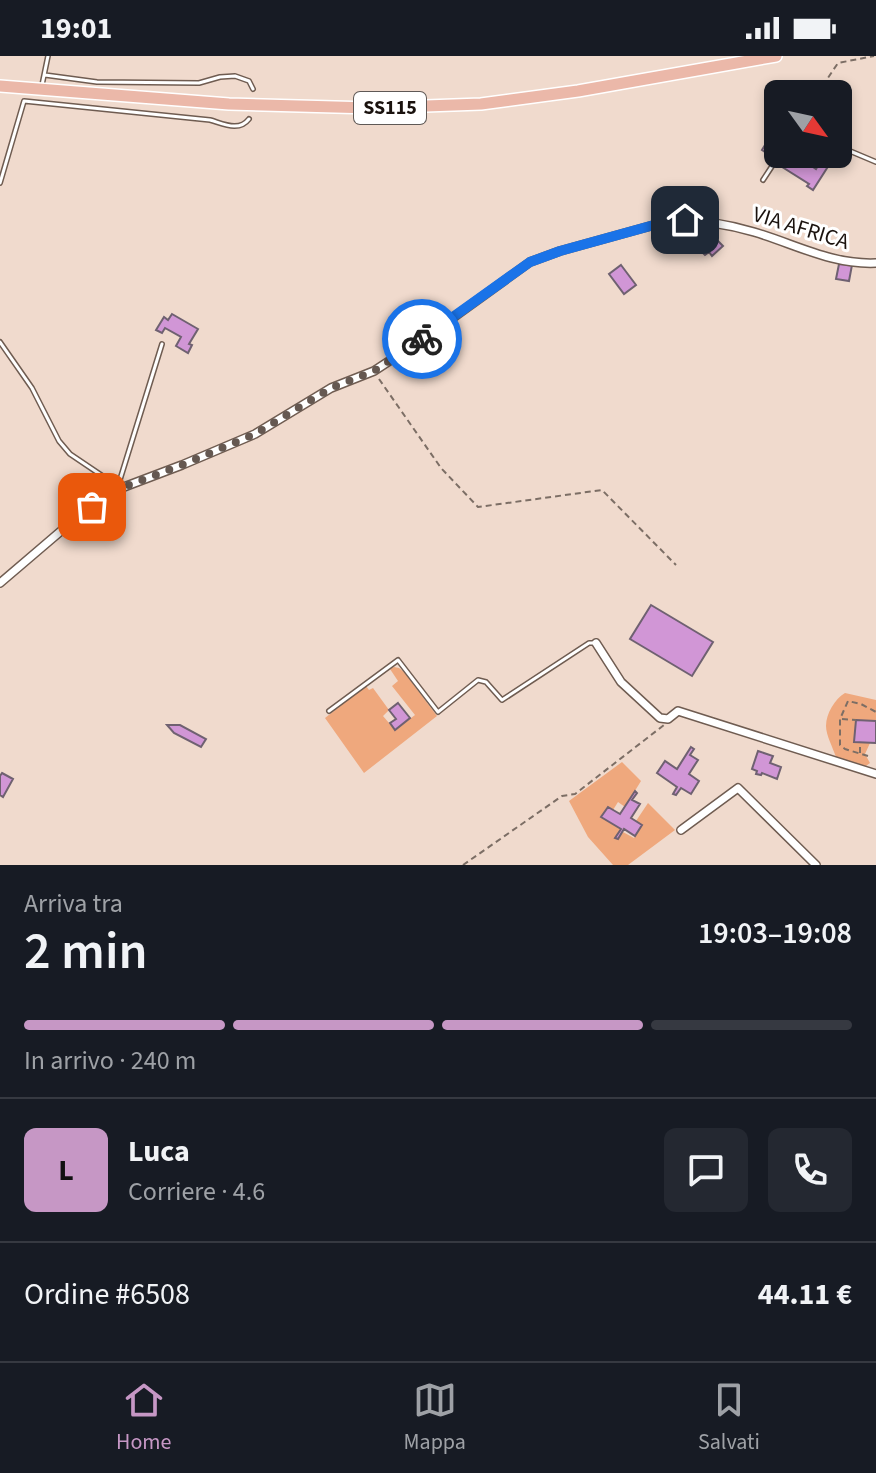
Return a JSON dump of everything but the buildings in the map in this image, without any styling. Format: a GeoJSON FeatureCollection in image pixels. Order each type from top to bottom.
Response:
{"type":"FeatureCollection","features":[{"type":"Feature","properties":{"kind":"main road","name":"SS115"},"geometry":{"type":"LineString","coordinates":[[0,86],[270,107],[371,108],[481,104],[578,91],[776,56]]}},
{"type":"Feature","properties":{"kind":"street","name":"VIA AFRICA"},"geometry":{"type":"LineString","coordinates":[[0,583],[68,525],[116,490],[255,434],[331,388],[374,371],[530,262],[560,251],[672,220],[723,224],[838,260],[857,264],[876,263]]}},
{"type":"Feature","properties":{"kind":"street"},"geometry":{"type":"LineString","coordinates":[[596,643],[621,682],[660,718],[668,719],[678,711],[874,770]]}},
{"type":"Feature","properties":{"kind":"street"},"geometry":{"type":"LineString","coordinates":[[681,830],[738,788],[816,865]]}},
{"type":"Feature","properties":{"kind":"lane"},"geometry":{"type":"LineString","coordinates":[[41,89],[48,56]]}},
{"type":"Feature","properties":{"kind":"lane"},"geometry":{"type":"LineString","coordinates":[[45,75],[97,82],[199,83],[235,76],[249,81],[253,89]]}},
{"type":"Feature","properties":{"kind":"lane"},"geometry":{"type":"LineString","coordinates":[[0,183],[24,101],[210,120],[232,126],[242,125],[249,119]]}},
{"type":"Feature","properties":{"kind":"lane"},"geometry":{"type":"LineString","coordinates":[[852,152],[876,162]]}},
{"type":"Feature","properties":{"kind":"lane"},"geometry":{"type":"LineString","coordinates":[[763,180],[771,168]]}},
{"type":"Feature","properties":{"kind":"lane"},"geometry":{"type":"LineString","coordinates":[[0,342],[32,388],[59,441],[70,454],[113,483],[116,490]]}},
{"type":"Feature","properties":{"kind":"lane"},"geometry":{"type":"LineString","coordinates":[[116,490],[162,344]]}},
{"type":"Feature","properties":{"kind":"lane"},"geometry":{"type":"LineString","coordinates":[[329,711],[398,660],[438,712],[478,680],[486,682],[502,700],[589,643],[596,643]]}},
{"type":"Feature","properties":{"kind":"path"},"geometry":{"type":"LineString","coordinates":[[826,80],[838,63],[874,56]]}},
{"type":"Feature","properties":{"kind":"path"},"geometry":{"type":"LineString","coordinates":[[374,371],[441,468],[478,507],[602,490],[676,565]]}},
{"type":"Feature","properties":{"kind":"path"},"geometry":{"type":"LineString","coordinates":[[856,703],[858,696]]}},
{"type":"Feature","properties":{"kind":"path"},"geometry":{"type":"LineString","coordinates":[[868,756],[840,745],[840,719],[848,701],[876,712]]}},
{"type":"Feature","properties":{"kind":"path"},"geometry":{"type":"LineString","coordinates":[[463,865],[562,796],[575,794],[668,719]]}},
{"type":"Feature","properties":{"kind":"path"},"geometry":{"type":"LineString","coordinates":[[840,719],[856,720]]}},
{"type":"Feature","properties":{"kind":"path"},"geometry":{"type":"LineString","coordinates":[[860,743],[860,754]]}},
{"type":"Feature","properties":{"kind":"shaded area"},"geometry":{"type":"Polygon","coordinates":[[[394,667],[404,672],[437,716],[364,773],[325,718],[366,686],[369,690],[373,688],[389,710],[383,716],[395,730],[415,715],[392,686],[398,681],[390,669],[394,667]]]}},
{"type":"Feature","properties":{"kind":"shaded area"},"geometry":{"type":"Polygon","coordinates":[[[845,693],[876,700],[876,721],[856,720],[854,742],[870,743],[865,754],[870,763],[866,766],[836,757],[827,733],[829,711],[845,693]]]}},
{"type":"Feature","properties":{"kind":"shaded area"},"geometry":{"type":"Polygon","coordinates":[[[622,762],[641,781],[625,807],[618,802],[613,810],[602,817],[621,829],[616,838],[623,832],[634,838],[642,825],[636,821],[648,803],[675,830],[628,865],[613,865],[588,837],[569,801],[622,762]]]}},
{"type":"Feature","properties":{"kind":"way so far"},"geometry":{"type":"LineString","coordinates":[[92,507],[116,490],[255,434],[331,388],[374,371],[422,339]]}},
{"type":"Feature","properties":{"kind":"route"},"geometry":{"type":"LineString","coordinates":[[422,339],[530,262],[672,220],[685,220]]}}]}
